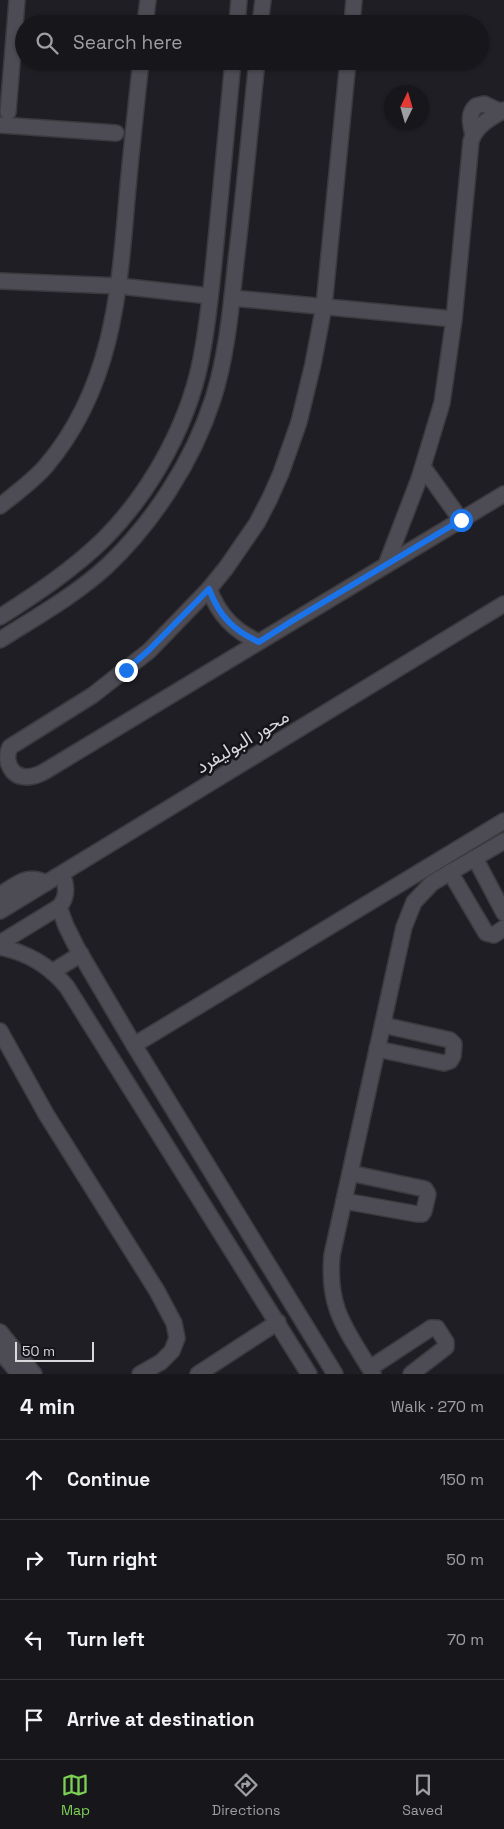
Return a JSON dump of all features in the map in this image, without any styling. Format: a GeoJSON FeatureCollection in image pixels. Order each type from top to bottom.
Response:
{"type":"FeatureCollection","features":[{"type":"Feature","properties":{"kind":"street"},"geometry":{"type":"LineString","coordinates":[[15,15],[17,0]]}},
{"type":"Feature","properties":{"kind":"street"},"geometry":{"type":"LineString","coordinates":[[147,15],[148,0]]}},
{"type":"Feature","properties":{"kind":"street"},"geometry":{"type":"LineString","coordinates":[[237,15],[239,0]]}},
{"type":"Feature","properties":{"kind":"street"},"geometry":{"type":"LineString","coordinates":[[261,15],[263,0]]}},
{"type":"Feature","properties":{"kind":"street"},"geometry":{"type":"LineString","coordinates":[[353,15],[354,0]]}},
{"type":"Feature","properties":{"kind":"street"},"geometry":{"type":"LineString","coordinates":[[15,18],[4,118],[116,133]]}},
{"type":"Feature","properties":{"kind":"street"},"geometry":{"type":"LineString","coordinates":[[0,506],[45,466],[70,433],[86,403],[105,356],[120,286],[140,70]]}},
{"type":"Feature","properties":{"kind":"street"},"geometry":{"type":"LineString","coordinates":[[0,617],[54,582],[102,540],[137,500],[154,475],[168,449],[192,393],[203,348],[210,296],[232,70]]}},
{"type":"Feature","properties":{"kind":"street"},"geometry":{"type":"LineString","coordinates":[[0,640],[70,596],[106,567],[154,512],[187,459],[200,431],[213,399],[221,370],[232,298],[256,70]]}},
{"type":"Feature","properties":{"kind":"street"},"geometry":{"type":"LineString","coordinates":[[347,70],[324,306],[306,394],[294,439],[281,474],[257,522],[237,553],[209,589],[148,651],[126,670],[93,695],[10,747],[7,761],[13,772],[26,777],[41,774],[504,494]]}},
{"type":"Feature","properties":{"kind":"street"},"geometry":{"type":"LineString","coordinates":[[386,565],[423,467],[442,402],[454,320],[470,148],[473,135],[483,123],[503,111]]}},
{"type":"Feature","properties":{"kind":"street"},"geometry":{"type":"LineString","coordinates":[[218,218],[241,219]]}},
{"type":"Feature","properties":{"kind":"street"},"geometry":{"type":"LineString","coordinates":[[0,281],[120,286],[210,296]]}},
{"type":"Feature","properties":{"kind":"street"},"geometry":{"type":"LineString","coordinates":[[232,298],[454,320]]}},
{"type":"Feature","properties":{"kind":"street"},"geometry":{"type":"LineString","coordinates":[[423,467],[461,520]]}},
{"type":"Feature","properties":{"kind":"street"},"geometry":{"type":"LineString","coordinates":[[209,589],[214,604],[233,628],[259,642]]}},
{"type":"Feature","properties":{"kind":"street","name":"محور البوليفرد"},"geometry":{"type":"LineString","coordinates":[[0,911],[504,604]]}},
{"type":"Feature","properties":{"kind":"street"},"geometry":{"type":"LineString","coordinates":[[134,1045],[504,821]]}},
{"type":"Feature","properties":{"kind":"street"},"geometry":{"type":"LineString","coordinates":[[411,1374],[446,1347],[446,1342],[437,1328],[431,1328],[371,1371],[338,1316],[333,1298],[332,1255],[382,1025],[404,928],[410,910],[425,889],[450,872],[504,841]]}},
{"type":"Feature","properties":{"kind":"street"},"geometry":{"type":"LineString","coordinates":[[475,858],[504,913]]}},
{"type":"Feature","properties":{"kind":"street"},"geometry":{"type":"LineString","coordinates":[[450,872],[486,933],[494,935],[504,928]]}},
{"type":"Feature","properties":{"kind":"street"},"geometry":{"type":"LineString","coordinates":[[0,943],[59,907],[64,901],[65,896],[62,874]]}},
{"type":"Feature","properties":{"kind":"street"},"geometry":{"type":"LineString","coordinates":[[2,893],[30,878],[39,879],[46,883]]}},
{"type":"Feature","properties":{"kind":"street"},"geometry":{"type":"LineString","coordinates":[[59,907],[66,926],[81,954],[134,1045],[335,1374]]}},
{"type":"Feature","properties":{"kind":"street"},"geometry":{"type":"LineString","coordinates":[[0,947],[26,955],[52,972],[66,987],[309,1374]]}},
{"type":"Feature","properties":{"kind":"street"},"geometry":{"type":"LineString","coordinates":[[52,972],[81,954]]}},
{"type":"Feature","properties":{"kind":"street"},"geometry":{"type":"LineString","coordinates":[[377,1050],[444,1063],[450,1061],[453,1056],[454,1044],[450,1040],[382,1025]]}},
{"type":"Feature","properties":{"kind":"street"},"geometry":{"type":"LineString","coordinates":[[0,1031],[46,1114],[157,1291],[174,1323],[176,1338],[172,1351],[161,1362],[140,1374]]}},
{"type":"Feature","properties":{"kind":"street"},"geometry":{"type":"LineString","coordinates":[[344,1201],[422,1214],[428,1194],[425,1189],[350,1174]]}},
{"type":"Feature","properties":{"kind":"street"},"geometry":{"type":"LineString","coordinates":[[198,1374],[278,1322]]}},
{"type":"Feature","properties":{"kind":"street"},"geometry":{"type":"LineString","coordinates":[[0,1332],[34,1374]]}},
{"type":"Feature","properties":{"kind":"street"},"geometry":{"type":"LineString","coordinates":[[0,1352],[19,1374]]}},
{"type":"Feature","properties":{"kind":"route"},"geometry":{"type":"LineString","coordinates":[[126,670],[148,651],[209,589],[214,604],[233,628],[259,642],[461,520]]}}]}
